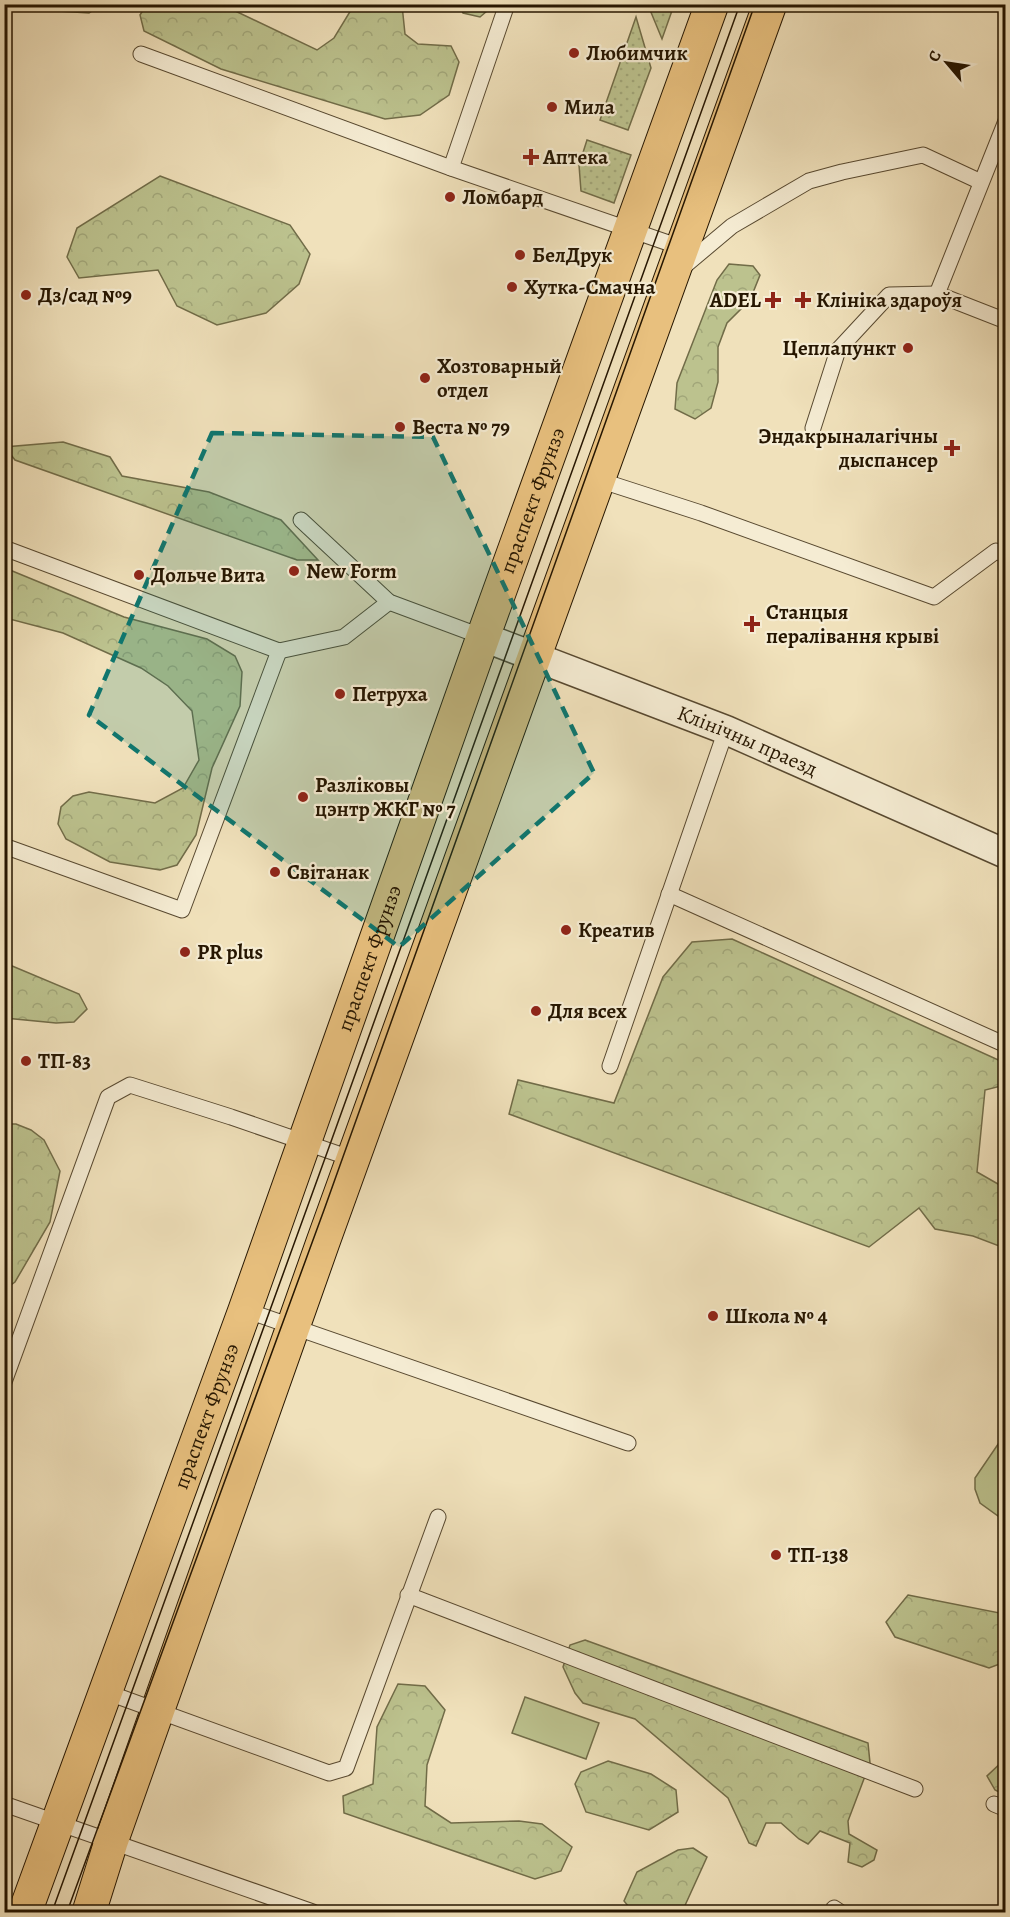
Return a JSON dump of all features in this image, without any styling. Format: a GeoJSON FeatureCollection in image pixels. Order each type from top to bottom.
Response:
{"type":"FeatureCollection","features":[{"type":"Feature","properties":{"kind":"main road","name":"праспект Фрунзэ"},"geometry":{"type":"LineString","coordinates":[[25,1912],[245,1310],[483,637],[712,4]]}},
{"type":"Feature","properties":{"kind":"main road"},"geometry":{"type":"LineString","coordinates":[[89,1912],[111,1842],[292,1327],[770,4]]}},
{"type":"Feature","properties":{"kind":"street","name":"Клінічны праезд"},"geometry":{"type":"LineString","coordinates":[[483,637],[726,730],[1005,854]]}},
{"type":"Feature","properties":{"kind":"lane"},"geometry":{"type":"LineString","coordinates":[[451,168],[507,4]]}},
{"type":"Feature","properties":{"kind":"lane"},"geometry":{"type":"LineString","coordinates":[[141,54],[451,168],[631,230],[678,262],[732,226],[808,181],[842,172],[923,155],[981,182]]}},
{"type":"Feature","properties":{"kind":"lane"},"geometry":{"type":"LineString","coordinates":[[937,294],[1005,121]]}},
{"type":"Feature","properties":{"kind":"lane"},"geometry":{"type":"LineString","coordinates":[[813,428],[837,350],[889,295],[937,294],[1005,321]]}},
{"type":"Feature","properties":{"kind":"lane"},"geometry":{"type":"LineString","coordinates":[[598,480],[701,513],[934,597],[996,551],[1005,555]]}},
{"type":"Feature","properties":{"kind":"lane"},"geometry":{"type":"LineString","coordinates":[[301,520],[388,602],[483,637]]}},
{"type":"Feature","properties":{"kind":"lane"},"geometry":{"type":"LineString","coordinates":[[4,548],[279,651],[344,637],[388,602]]}},
{"type":"Feature","properties":{"kind":"lane"},"geometry":{"type":"LineString","coordinates":[[4,846],[182,910],[279,651]]}},
{"type":"Feature","properties":{"kind":"lane"},"geometry":{"type":"LineString","coordinates":[[610,1066],[726,730]]}},
{"type":"Feature","properties":{"kind":"lane"},"geometry":{"type":"LineString","coordinates":[[669,894],[1005,1045]]}},
{"type":"Feature","properties":{"kind":"lane"},"geometry":{"type":"LineString","coordinates":[[4,1382],[108,1097],[130,1085],[353,1159]]}},
{"type":"Feature","properties":{"kind":"lane"},"geometry":{"type":"LineString","coordinates":[[245,1310],[628,1443]]}},
{"type":"Feature","properties":{"kind":"lane"},"geometry":{"type":"LineString","coordinates":[[106,1692],[329,1773],[346,1768],[438,1517]]}},
{"type":"Feature","properties":{"kind":"lane"},"geometry":{"type":"LineString","coordinates":[[408,1595],[915,1789]]}},
{"type":"Feature","properties":{"kind":"lane"},"geometry":{"type":"LineString","coordinates":[[4,1804],[303,1911]]}},
{"type":"Feature","properties":{"kind":"highlighted area"},"geometry":{"type":"Polygon","coordinates":[[[212,433],[433,437],[594,773],[399,947],[89,715],[212,433]]]}},
{"type":"Feature","properties":{"kind":"green space"},"geometry":{"type":"Polygon","coordinates":[[[147,4],[215,4],[229,8],[317,50],[334,38],[354,5],[402,5],[405,34],[418,44],[451,46],[459,62],[449,95],[420,115],[385,119],[221,69],[144,31],[140,15],[147,4]]]}},
{"type":"Feature","properties":{"kind":"green space"},"geometry":{"type":"Polygon","coordinates":[[[5,5],[101,5],[89,13],[26,9],[5,5]]]}},
{"type":"Feature","properties":{"kind":"green space"},"geometry":{"type":"Polygon","coordinates":[[[459,5],[494,5],[480,17],[463,13],[459,5]]]}},
{"type":"Feature","properties":{"kind":"green space"},"geometry":{"type":"Polygon","coordinates":[[[648,5],[674,5],[662,39],[648,5]]]}},
{"type":"Feature","properties":{"kind":"green space"},"geometry":{"type":"Polygon","coordinates":[[[636,17],[651,68],[628,130],[600,120],[636,17]]]}},
{"type":"Feature","properties":{"kind":"green space"},"geometry":{"type":"Polygon","coordinates":[[[587,140],[631,155],[614,203],[581,191],[579,165],[587,140]]]}},
{"type":"Feature","properties":{"kind":"green space"},"geometry":{"type":"Polygon","coordinates":[[[160,176],[290,225],[310,254],[299,284],[266,313],[217,325],[177,306],[158,270],[79,278],[67,257],[77,228],[160,176]]]}},
{"type":"Feature","properties":{"kind":"green space"},"geometry":{"type":"Polygon","coordinates":[[[729,264],[753,266],[760,275],[750,300],[727,323],[718,347],[718,382],[711,408],[695,419],[675,409],[677,383],[717,280],[729,264]]]}},
{"type":"Feature","properties":{"kind":"green space"},"geometry":{"type":"Polygon","coordinates":[[[63,442],[110,457],[122,476],[209,492],[281,520],[318,560],[297,560],[15,460],[5,447],[63,442]]]}},
{"type":"Feature","properties":{"kind":"green space"},"geometry":{"type":"Polygon","coordinates":[[[5,568],[124,617],[207,639],[235,656],[242,672],[240,706],[212,768],[196,835],[177,865],[160,870],[110,862],[66,839],[58,824],[61,807],[73,796],[89,792],[155,803],[183,788],[199,760],[192,711],[168,686],[141,668],[63,633],[5,619],[5,568]]]}},
{"type":"Feature","properties":{"kind":"green space"},"geometry":{"type":"Polygon","coordinates":[[[732,939],[1005,1063],[1005,1085],[985,1090],[977,1172],[1005,1188],[1005,1241],[999,1246],[973,1236],[935,1229],[919,1208],[869,1247],[509,1114],[518,1080],[614,1103],[663,977],[692,942],[732,939]]]}},
{"type":"Feature","properties":{"kind":"green space"},"geometry":{"type":"Polygon","coordinates":[[[5,963],[79,994],[87,1009],[74,1022],[56,1023],[5,1018],[5,963]]]}},
{"type":"Feature","properties":{"kind":"green space"},"geometry":{"type":"Polygon","coordinates":[[[5,1124],[16,1124],[31,1130],[44,1140],[60,1171],[50,1222],[15,1282],[5,1289],[5,1124]]]}},
{"type":"Feature","properties":{"kind":"green space"},"geometry":{"type":"Polygon","coordinates":[[[1005,1434],[1005,1521],[980,1503],[975,1489],[975,1478],[1005,1434]]]}},
{"type":"Feature","properties":{"kind":"green space"},"geometry":{"type":"Polygon","coordinates":[[[908,1595],[1005,1614],[1005,1662],[989,1668],[895,1637],[886,1622],[908,1595]]]}},
{"type":"Feature","properties":{"kind":"green space"},"geometry":{"type":"Polygon","coordinates":[[[585,1640],[868,1743],[870,1763],[848,1821],[849,1834],[877,1850],[874,1860],[862,1867],[848,1862],[850,1843],[820,1831],[808,1844],[781,1823],[766,1823],[756,1846],[749,1843],[728,1798],[635,1719],[583,1703],[575,1693],[563,1667],[570,1645],[585,1640]]]}},
{"type":"Feature","properties":{"kind":"green space"},"geometry":{"type":"Polygon","coordinates":[[[398,1684],[425,1686],[445,1710],[427,1765],[425,1806],[451,1823],[519,1821],[542,1824],[572,1847],[561,1871],[535,1879],[344,1813],[343,1796],[373,1784],[377,1727],[398,1684]]]}},
{"type":"Feature","properties":{"kind":"green space"},"geometry":{"type":"Polygon","coordinates":[[[525,1697],[599,1723],[586,1759],[512,1733],[525,1697]]]}},
{"type":"Feature","properties":{"kind":"green space"},"geometry":{"type":"Polygon","coordinates":[[[1006,1760],[1005,1795],[995,1790],[987,1776],[1006,1760]]]}},
{"type":"Feature","properties":{"kind":"green space"},"geometry":{"type":"Polygon","coordinates":[[[608,1761],[651,1774],[676,1790],[678,1812],[649,1830],[586,1812],[575,1784],[581,1772],[608,1761]]]}},
{"type":"Feature","properties":{"kind":"green space"},"geometry":{"type":"Polygon","coordinates":[[[693,1848],[707,1857],[682,1912],[633,1912],[624,1901],[637,1872],[678,1850],[693,1848]]]}},
{"type":"Feature","properties":{"kind":"tram line"},"geometry":{"type":"LineString","coordinates":[[52,1912],[740,4]]}},
{"type":"Feature","properties":{"kind":"tram line"},"geometry":{"type":"LineString","coordinates":[[67,1912],[324,1210],[755,4]]}},
{"type":"Feature","properties":{"kind":"place","name":"Любимчик"},"geometry":{"type":"Point","coordinates":[574,53]}},
{"type":"Feature","properties":{"kind":"place","name":"Мила"},"geometry":{"type":"Point","coordinates":[552,107]}},
{"type":"Feature","properties":{"kind":"place","name":"Аптека"},"geometry":{"type":"Point","coordinates":[531,157]}},
{"type":"Feature","properties":{"kind":"place","name":"Ломбард"},"geometry":{"type":"Point","coordinates":[450,197]}},
{"type":"Feature","properties":{"kind":"place","name":"БелДрук"},"geometry":{"type":"Point","coordinates":[520,255]}},
{"type":"Feature","properties":{"kind":"place","name":"Хутка-Смачна"},"geometry":{"type":"Point","coordinates":[512,287]}},
{"type":"Feature","properties":{"kind":"place","name":"Дз/сад №9"},"geometry":{"type":"Point","coordinates":[26,295]}},
{"type":"Feature","properties":{"kind":"place","name":"ADEL"},"geometry":{"type":"Point","coordinates":[773,300]}},
{"type":"Feature","properties":{"kind":"place","name":"Клініка здароўя"},"geometry":{"type":"Point","coordinates":[803,300]}},
{"type":"Feature","properties":{"kind":"place","name":"Цеплапункт"},"geometry":{"type":"Point","coordinates":[908,348]}},
{"type":"Feature","properties":{"kind":"place","name":"Хозтоварный отдел"},"geometry":{"type":"Point","coordinates":[425,378]}},
{"type":"Feature","properties":{"kind":"place","name":"Веста № 79"},"geometry":{"type":"Point","coordinates":[400,427]}},
{"type":"Feature","properties":{"kind":"place","name":"Эндакрыналагічны дыспансер"},"geometry":{"type":"Point","coordinates":[952,448]}},
{"type":"Feature","properties":{"kind":"place","name":"New Form"},"geometry":{"type":"Point","coordinates":[294,571]}},
{"type":"Feature","properties":{"kind":"place","name":"Дольче Вита"},"geometry":{"type":"Point","coordinates":[139,575]}},
{"type":"Feature","properties":{"kind":"place","name":"Станцыя пералівання крыві"},"geometry":{"type":"Point","coordinates":[752,624]}},
{"type":"Feature","properties":{"kind":"place","name":"Петруха"},"geometry":{"type":"Point","coordinates":[340,694]}},
{"type":"Feature","properties":{"kind":"place","name":"Разліковы цэнтр ЖКГ № 7"},"geometry":{"type":"Point","coordinates":[303,797]}},
{"type":"Feature","properties":{"kind":"place","name":"Світанак"},"geometry":{"type":"Point","coordinates":[275,872]}},
{"type":"Feature","properties":{"kind":"place","name":"Креатив"},"geometry":{"type":"Point","coordinates":[566,930]}},
{"type":"Feature","properties":{"kind":"place","name":"PR plus"},"geometry":{"type":"Point","coordinates":[185,952]}},
{"type":"Feature","properties":{"kind":"place","name":"Для всех"},"geometry":{"type":"Point","coordinates":[536,1011]}},
{"type":"Feature","properties":{"kind":"place","name":"ТП-83"},"geometry":{"type":"Point","coordinates":[26,1061]}},
{"type":"Feature","properties":{"kind":"place","name":"Школа № 4"},"geometry":{"type":"Point","coordinates":[713,1316]}},
{"type":"Feature","properties":{"kind":"place","name":"ТП-138"},"geometry":{"type":"Point","coordinates":[776,1555]}}]}
